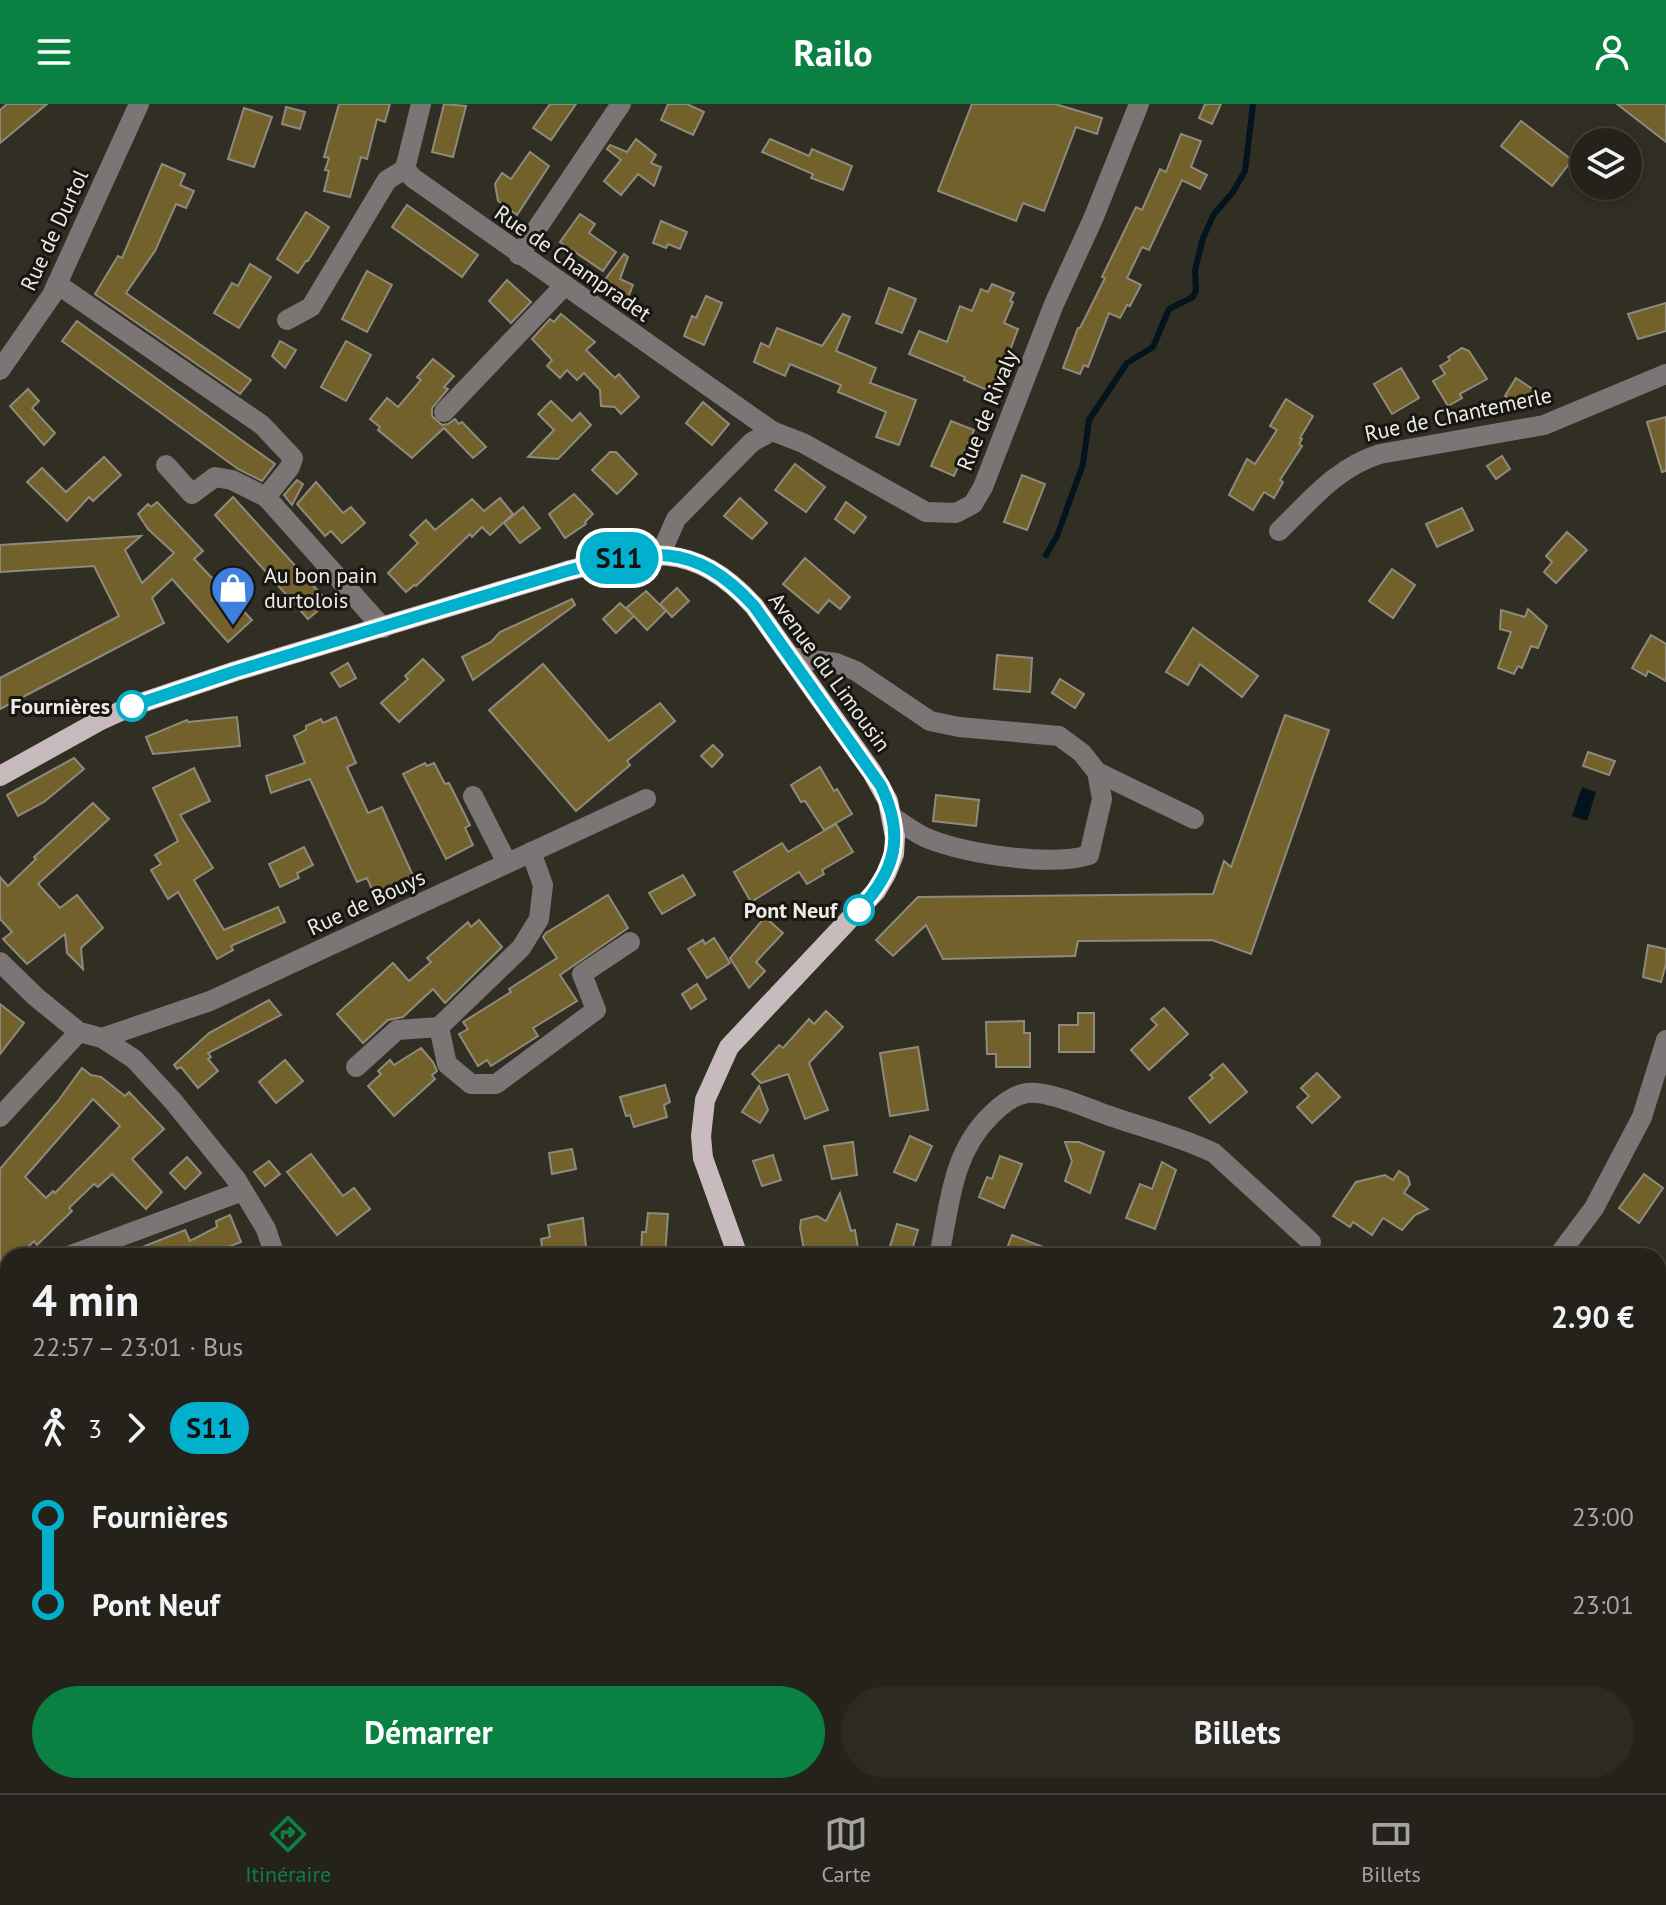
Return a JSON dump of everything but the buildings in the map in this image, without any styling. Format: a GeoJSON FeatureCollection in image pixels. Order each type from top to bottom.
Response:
{"type":"FeatureCollection","features":[{"type":"Feature","properties":{"kind":"main road","name":"Avenue du Limousin"},"geometry":{"type":"LineString","coordinates":[[0,776],[132,706],[236,671],[567,571],[619,557],[661,553],[716,572],[736,586],[754,606],[872,772],[884,793],[895,837],[894,854],[876,891],[729,1047],[710,1087],[703,1113],[703,1158],[735,1248]]}},
{"type":"Feature","properties":{"kind":"street","name":"Rue de Durtol"},"geometry":{"type":"LineString","coordinates":[[0,370],[13,355],[57,284],[139,104]]}},
{"type":"Feature","properties":{"kind":"street"},"geometry":{"type":"LineString","coordinates":[[287,320],[311,307],[387,180],[405,169],[421,104]]}},
{"type":"Feature","properties":{"kind":"street"},"geometry":{"type":"LineString","coordinates":[[519,255],[621,104]]}},
{"type":"Feature","properties":{"kind":"street","name":"Rue de Rivaly"},"geometry":{"type":"LineString","coordinates":[[772,431],[803,443],[926,512],[956,513],[973,504],[983,487],[1054,304],[1093,219],[1139,104]]}},
{"type":"Feature","properties":{"kind":"street","name":"Rue de Champradet"},"geometry":{"type":"LineString","coordinates":[[405,169],[519,255],[772,431]]}},
{"type":"Feature","properties":{"kind":"street"},"geometry":{"type":"LineString","coordinates":[[57,284],[262,425],[293,458],[290,467],[266,497]]}},
{"type":"Feature","properties":{"kind":"street"},"geometry":{"type":"LineString","coordinates":[[444,412],[564,286]]}},
{"type":"Feature","properties":{"kind":"street","name":"Rue de Chantemerle"},"geometry":{"type":"LineString","coordinates":[[1279,531],[1336,476],[1358,461],[1380,454],[1544,425],[1666,374]]}},
{"type":"Feature","properties":{"kind":"street"},"geometry":{"type":"LineString","coordinates":[[661,553],[676,519],[752,442],[772,431]]}},
{"type":"Feature","properties":{"kind":"street"},"geometry":{"type":"LineString","coordinates":[[166,465],[192,494],[215,477],[232,480],[266,497],[383,628]]}},
{"type":"Feature","properties":{"kind":"street"},"geometry":{"type":"LineString","coordinates":[[790,657],[836,663],[856,671],[930,721],[959,727],[1059,736],[1082,753],[1097,772],[1194,819]]}},
{"type":"Feature","properties":{"kind":"street"},"geometry":{"type":"LineString","coordinates":[[892,817],[926,838],[958,849],[1004,856],[1074,860],[1089,855],[1093,842],[1102,799],[1097,772]]}},
{"type":"Feature","properties":{"kind":"street"},"geometry":{"type":"LineString","coordinates":[[473,796],[507,863]]}},
{"type":"Feature","properties":{"kind":"street","name":"Rue de Bouys"},"geometry":{"type":"LineString","coordinates":[[102,1038],[210,1001],[646,799]]}},
{"type":"Feature","properties":{"kind":"street"},"geometry":{"type":"LineString","coordinates":[[356,1067],[397,1030],[439,1027],[521,948],[539,919],[543,885],[531,852]]}},
{"type":"Feature","properties":{"kind":"street"},"geometry":{"type":"LineString","coordinates":[[439,1027],[447,1064],[471,1084],[496,1084],[596,1010],[582,974],[630,942]]}},
{"type":"Feature","properties":{"kind":"street"},"geometry":{"type":"LineString","coordinates":[[0,962],[79,1032],[102,1038],[134,1059],[173,1101],[243,1191],[266,1229],[272,1248]]}},
{"type":"Feature","properties":{"kind":"street"},"geometry":{"type":"LineString","coordinates":[[0,1117],[79,1032]]}},
{"type":"Feature","properties":{"kind":"street"},"geometry":{"type":"LineString","coordinates":[[1564,1248],[1594,1208],[1642,1117],[1666,1040]]}},
{"type":"Feature","properties":{"kind":"street"},"geometry":{"type":"LineString","coordinates":[[940,1248],[953,1180],[967,1144],[995,1111],[1009,1100],[1028,1093],[1081,1106],[1194,1143],[1214,1153],[1311,1242]]}},
{"type":"Feature","properties":{"kind":"street"},"geometry":{"type":"LineString","coordinates":[[90,1248],[243,1191]]}},
{"type":"Feature","properties":{"kind":"water"},"geometry":{"type":"Polygon","coordinates":[[[1582,787],[1596,792],[1587,821],[1572,816],[1582,787]]]}},
{"type":"Feature","properties":{"kind":"waterway"},"geometry":{"type":"LineString","coordinates":[[1046,555],[1057,536],[1083,464],[1089,420],[1127,363],[1153,347],[1169,309],[1193,297],[1196,290],[1195,270],[1203,238],[1214,214],[1233,192],[1245,171],[1253,104]]}},
{"type":"Feature","properties":{"kind":"bus line","name":"S11"},"geometry":{"type":"LineString","coordinates":[[132,706],[236,671],[567,571],[619,557],[661,553],[680,557],[716,572],[736,586],[754,606],[881,786],[892,817],[894,854],[876,891],[859,910]]}},
{"type":"Feature","properties":{"kind":"place","name":"Au bon pain durtolois"},"geometry":{"type":"Point","coordinates":[233,627]}},
{"type":"Feature","properties":{"kind":"place","name":"Fournières"},"geometry":{"type":"Point","coordinates":[132,706]}},
{"type":"Feature","properties":{"kind":"place","name":"Pont Neuf"},"geometry":{"type":"Point","coordinates":[859,910]}}]}
